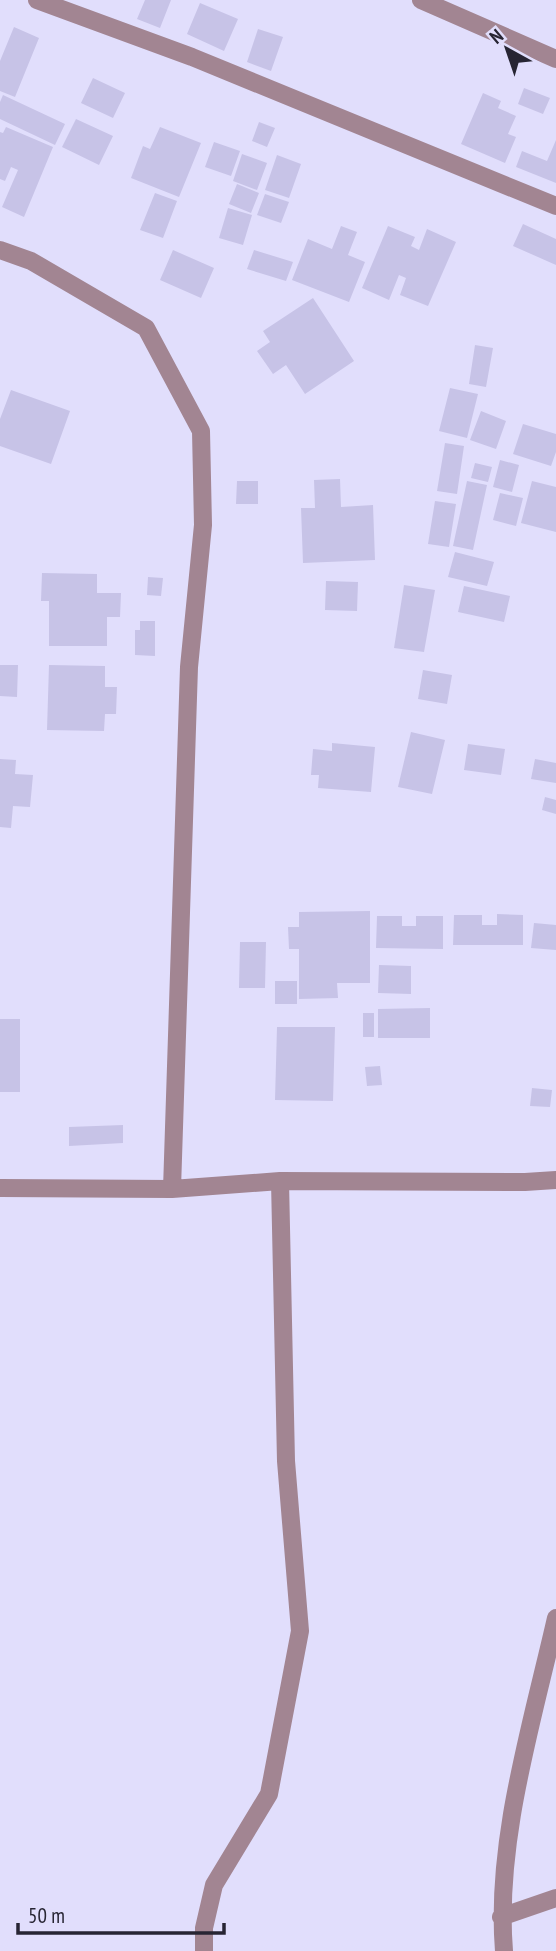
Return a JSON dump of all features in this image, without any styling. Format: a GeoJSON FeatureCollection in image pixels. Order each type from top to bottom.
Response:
{"type":"FeatureCollection","features":[{"type":"Feature","properties":{"kind":"street"},"geometry":{"type":"LineString","coordinates":[[37,0],[192,57],[556,206]]}},
{"type":"Feature","properties":{"kind":"street"},"geometry":{"type":"LineString","coordinates":[[421,0],[556,59]]}},
{"type":"Feature","properties":{"kind":"street"},"geometry":{"type":"LineString","coordinates":[[0,250],[32,261],[146,328],[201,431],[203,526],[189,667],[172,1189]]}},
{"type":"Feature","properties":{"kind":"street"},"geometry":{"type":"LineString","coordinates":[[0,1188],[172,1189],[280,1181],[556,1180]]}},
{"type":"Feature","properties":{"kind":"street"},"geometry":{"type":"LineString","coordinates":[[204,1951],[204,1928],[214,1885],[268,1794],[300,1631],[286,1461],[280,1181]]}},
{"type":"Feature","properties":{"kind":"street"},"geometry":{"type":"LineString","coordinates":[[504,1951],[502,1917],[513,1811],[556,1618]]}},
{"type":"Feature","properties":{"kind":"street"},"geometry":{"type":"LineString","coordinates":[[502,1917],[556,1898]]}},
{"type":"Feature","properties":{"kind":"building"},"geometry":{"type":"Polygon","coordinates":[[[145,0],[171,0],[160,28],[137,19],[145,0]]]}},
{"type":"Feature","properties":{"kind":"building"},"geometry":{"type":"Polygon","coordinates":[[[200,3],[238,19],[224,51],[187,34],[200,3]]]}},
{"type":"Feature","properties":{"kind":"building"},"geometry":{"type":"Polygon","coordinates":[[[14,27],[39,38],[15,97],[0,91],[0,61],[14,27]]]}},
{"type":"Feature","properties":{"kind":"building"},"geometry":{"type":"Polygon","coordinates":[[[258,29],[283,37],[271,71],[247,62],[258,29]]]}},
{"type":"Feature","properties":{"kind":"building"},"geometry":{"type":"Polygon","coordinates":[[[93,78],[125,93],[113,118],[81,103],[93,78]]]}},
{"type":"Feature","properties":{"kind":"building"},"geometry":{"type":"Polygon","coordinates":[[[524,88],[550,98],[543,114],[518,104],[524,88]]]}},
{"type":"Feature","properties":{"kind":"building"},"geometry":{"type":"Polygon","coordinates":[[[483,93],[501,101],[498,108],[516,116],[508,134],[516,137],[505,163],[461,144],[483,93]]]}},
{"type":"Feature","properties":{"kind":"building"},"geometry":{"type":"Polygon","coordinates":[[[3,95],[65,124],[55,145],[0,119],[0,102],[3,95]]]}},
{"type":"Feature","properties":{"kind":"building"},"geometry":{"type":"Polygon","coordinates":[[[76,119],[113,136],[99,165],[62,147],[76,119]]]}},
{"type":"Feature","properties":{"kind":"building"},"geometry":{"type":"Polygon","coordinates":[[[259,122],[275,128],[267,147],[252,141],[259,122]]]}},
{"type":"Feature","properties":{"kind":"building"},"geometry":{"type":"Polygon","coordinates":[[[6,127],[53,147],[24,217],[2,207],[18,170],[11,167],[5,181],[0,179],[0,132],[3,133],[6,127]]]}},
{"type":"Feature","properties":{"kind":"building"},"geometry":{"type":"Polygon","coordinates":[[[160,127],[201,143],[179,197],[131,178],[143,146],[150,149],[160,127]]]}},
{"type":"Feature","properties":{"kind":"building"},"geometry":{"type":"Polygon","coordinates":[[[556,140],[556,183],[516,167],[522,151],[547,161],[556,140]]]}},
{"type":"Feature","properties":{"kind":"building"},"geometry":{"type":"Polygon","coordinates":[[[214,142],[240,151],[231,176],[205,167],[214,142]]]}},
{"type":"Feature","properties":{"kind":"building"},"geometry":{"type":"Polygon","coordinates":[[[242,154],[267,163],[257,190],[233,181],[242,154]]]}},
{"type":"Feature","properties":{"kind":"building"},"geometry":{"type":"Polygon","coordinates":[[[277,155],[301,164],[289,198],[265,190],[277,155]]]}},
{"type":"Feature","properties":{"kind":"building"},"geometry":{"type":"Polygon","coordinates":[[[237,184],[259,193],[251,213],[229,204],[237,184]]]}},
{"type":"Feature","properties":{"kind":"building"},"geometry":{"type":"Polygon","coordinates":[[[155,193],[177,201],[163,238],[140,230],[155,193]]]}},
{"type":"Feature","properties":{"kind":"building"},"geometry":{"type":"Polygon","coordinates":[[[265,194],[289,202],[281,223],[257,215],[265,194]]]}},
{"type":"Feature","properties":{"kind":"building"},"geometry":{"type":"Polygon","coordinates":[[[228,208],[252,215],[243,245],[219,238],[228,208]]]}},
{"type":"Feature","properties":{"kind":"building"},"geometry":{"type":"Polygon","coordinates":[[[523,224],[556,239],[556,265],[513,246],[523,224]]]}},
{"type":"Feature","properties":{"kind":"building"},"geometry":{"type":"Polygon","coordinates":[[[341,226],[357,232],[348,255],[365,262],[349,302],[292,280],[308,239],[332,249],[341,226]]]}},
{"type":"Feature","properties":{"kind":"building"},"geometry":{"type":"Polygon","coordinates":[[[388,226],[415,237],[411,246],[419,250],[427,229],[456,242],[428,306],[400,295],[406,278],[399,275],[389,300],[362,288],[388,226]]]}},
{"type":"Feature","properties":{"kind":"building"},"geometry":{"type":"Polygon","coordinates":[[[173,250],[214,268],[201,298],[160,280],[173,250]]]}},
{"type":"Feature","properties":{"kind":"building"},"geometry":{"type":"Polygon","coordinates":[[[254,250],[293,262],[286,281],[247,269],[254,250]]]}},
{"type":"Feature","properties":{"kind":"building"},"geometry":{"type":"Polygon","coordinates":[[[313,298],[354,361],[305,394],[286,365],[273,374],[257,351],[270,342],[263,331],[313,298]]]}},
{"type":"Feature","properties":{"kind":"building"},"geometry":{"type":"Polygon","coordinates":[[[475,345],[493,348],[486,387],[469,384],[475,345]]]}},
{"type":"Feature","properties":{"kind":"building"},"geometry":{"type":"Polygon","coordinates":[[[450,388],[478,394],[467,438],[439,431],[450,388]]]}},
{"type":"Feature","properties":{"kind":"building"},"geometry":{"type":"Polygon","coordinates":[[[11,390],[70,411],[51,464],[0,446],[0,419],[11,390]]]}},
{"type":"Feature","properties":{"kind":"building"},"geometry":{"type":"Polygon","coordinates":[[[481,411],[506,421],[496,449],[470,440],[481,411]]]}},
{"type":"Feature","properties":{"kind":"building"},"geometry":{"type":"Polygon","coordinates":[[[523,424],[556,434],[556,452],[551,466],[513,454],[523,424]]]}},
{"type":"Feature","properties":{"kind":"building"},"geometry":{"type":"Polygon","coordinates":[[[445,443],[464,446],[457,494],[437,491],[445,443]]]}},
{"type":"Feature","properties":{"kind":"building"},"geometry":{"type":"Polygon","coordinates":[[[500,460],[519,465],[512,492],[493,487],[500,460]]]}},
{"type":"Feature","properties":{"kind":"building"},"geometry":{"type":"Polygon","coordinates":[[[475,463],[492,467],[488,482],[471,478],[475,463]]]}},
{"type":"Feature","properties":{"kind":"building"},"geometry":{"type":"Polygon","coordinates":[[[340,479],[341,507],[373,505],[375,560],[303,563],[301,508],[315,508],[314,480],[340,479]]]}},
{"type":"Feature","properties":{"kind":"building"},"geometry":{"type":"Polygon","coordinates":[[[237,481],[258,481],[258,504],[236,504],[237,481]]]}},
{"type":"Feature","properties":{"kind":"building"},"geometry":{"type":"Polygon","coordinates":[[[467,481],[487,485],[473,550],[453,546],[467,481]]]}},
{"type":"Feature","properties":{"kind":"building"},"geometry":{"type":"Polygon","coordinates":[[[532,481],[556,487],[556,532],[521,523],[532,481]]]}},
{"type":"Feature","properties":{"kind":"building"},"geometry":{"type":"Polygon","coordinates":[[[500,493],[523,498],[516,526],[493,520],[500,493]]]}},
{"type":"Feature","properties":{"kind":"building"},"geometry":{"type":"Polygon","coordinates":[[[435,501],[456,504],[449,547],[428,544],[435,501]]]}},
{"type":"Feature","properties":{"kind":"building"},"geometry":{"type":"Polygon","coordinates":[[[455,552],[494,562],[487,586],[448,577],[455,552]]]}},
{"type":"Feature","properties":{"kind":"building"},"geometry":{"type":"Polygon","coordinates":[[[42,573],[97,574],[97,593],[121,593],[120,617],[107,617],[107,646],[49,646],[49,601],[41,601],[42,573]]]}},
{"type":"Feature","properties":{"kind":"building"},"geometry":{"type":"Polygon","coordinates":[[[148,577],[163,578],[161,596],[147,595],[148,577]]]}},
{"type":"Feature","properties":{"kind":"building"},"geometry":{"type":"Polygon","coordinates":[[[326,581],[358,582],[357,611],[325,610],[326,581]]]}},
{"type":"Feature","properties":{"kind":"building"},"geometry":{"type":"Polygon","coordinates":[[[404,585],[435,590],[424,652],[394,648],[404,585]]]}},
{"type":"Feature","properties":{"kind":"building"},"geometry":{"type":"Polygon","coordinates":[[[464,586],[510,596],[504,622],[458,612],[464,586]]]}},
{"type":"Feature","properties":{"kind":"building"},"geometry":{"type":"Polygon","coordinates":[[[140,621],[155,621],[155,656],[135,655],[135,630],[140,630],[140,621]]]}},
{"type":"Feature","properties":{"kind":"building"},"geometry":{"type":"Polygon","coordinates":[[[0,665],[18,665],[17,697],[0,696],[0,665]]]}},
{"type":"Feature","properties":{"kind":"building"},"geometry":{"type":"Polygon","coordinates":[[[49,665],[105,666],[105,687],[117,687],[116,714],[105,714],[104,731],[47,730],[49,665]]]}},
{"type":"Feature","properties":{"kind":"building"},"geometry":{"type":"Polygon","coordinates":[[[423,670],[452,675],[447,704],[418,699],[423,670]]]}},
{"type":"Feature","properties":{"kind":"building"},"geometry":{"type":"Polygon","coordinates":[[[411,732],[445,740],[432,794],[398,787],[411,732]]]}},
{"type":"Feature","properties":{"kind":"building"},"geometry":{"type":"Polygon","coordinates":[[[332,743],[375,747],[371,792],[318,788],[319,775],[311,775],[313,749],[332,751],[332,743]]]}},
{"type":"Feature","properties":{"kind":"building"},"geometry":{"type":"Polygon","coordinates":[[[468,744],[505,749],[501,775],[464,770],[468,744]]]}},
{"type":"Feature","properties":{"kind":"building"},"geometry":{"type":"Polygon","coordinates":[[[0,759],[16,760],[15,774],[33,775],[30,807],[13,806],[11,828],[0,827],[0,759]]]}},
{"type":"Feature","properties":{"kind":"building"},"geometry":{"type":"Polygon","coordinates":[[[535,759],[556,763],[556,783],[531,779],[535,759]]]}},
{"type":"Feature","properties":{"kind":"building"},"geometry":{"type":"Polygon","coordinates":[[[545,797],[556,800],[556,814],[542,810],[545,797]]]}},
{"type":"Feature","properties":{"kind":"building"},"geometry":{"type":"Polygon","coordinates":[[[370,911],[370,983],[337,983],[338,998],[299,999],[299,949],[289,949],[288,927],[299,927],[299,912],[370,911]]]}},
{"type":"Feature","properties":{"kind":"building"},"geometry":{"type":"Polygon","coordinates":[[[497,914],[523,915],[523,945],[453,945],[454,915],[482,915],[482,925],[497,925],[497,914]]]}},
{"type":"Feature","properties":{"kind":"building"},"geometry":{"type":"Polygon","coordinates":[[[377,916],[402,916],[402,926],[416,926],[416,916],[443,916],[443,949],[376,948],[377,916]]]}},
{"type":"Feature","properties":{"kind":"building"},"geometry":{"type":"Polygon","coordinates":[[[534,923],[556,925],[556,950],[531,948],[534,923]]]}},
{"type":"Feature","properties":{"kind":"building"},"geometry":{"type":"Polygon","coordinates":[[[240,942],[266,942],[265,988],[239,988],[240,942]]]}},
{"type":"Feature","properties":{"kind":"building"},"geometry":{"type":"Polygon","coordinates":[[[379,965],[411,966],[411,994],[378,993],[379,965]]]}},
{"type":"Feature","properties":{"kind":"building"},"geometry":{"type":"Polygon","coordinates":[[[275,981],[297,981],[297,1004],[275,1004],[275,981]]]}},
{"type":"Feature","properties":{"kind":"building"},"geometry":{"type":"Polygon","coordinates":[[[430,1008],[430,1038],[378,1038],[378,1009],[430,1008]]]}},
{"type":"Feature","properties":{"kind":"building"},"geometry":{"type":"Polygon","coordinates":[[[363,1013],[374,1013],[374,1037],[363,1037],[363,1013]]]}},
{"type":"Feature","properties":{"kind":"building"},"geometry":{"type":"Polygon","coordinates":[[[0,1019],[20,1019],[20,1092],[0,1092],[0,1019]]]}},
{"type":"Feature","properties":{"kind":"building"},"geometry":{"type":"Polygon","coordinates":[[[277,1027],[335,1027],[333,1101],[275,1100],[277,1027]]]}},
{"type":"Feature","properties":{"kind":"building"},"geometry":{"type":"Polygon","coordinates":[[[380,1066],[382,1085],[367,1086],[365,1067],[380,1066]]]}},
{"type":"Feature","properties":{"kind":"building"},"geometry":{"type":"Polygon","coordinates":[[[532,1088],[552,1090],[550,1107],[530,1106],[532,1088]]]}},
{"type":"Feature","properties":{"kind":"building"},"geometry":{"type":"Polygon","coordinates":[[[123,1125],[123,1143],[69,1146],[69,1127],[123,1125]]]}}]}
